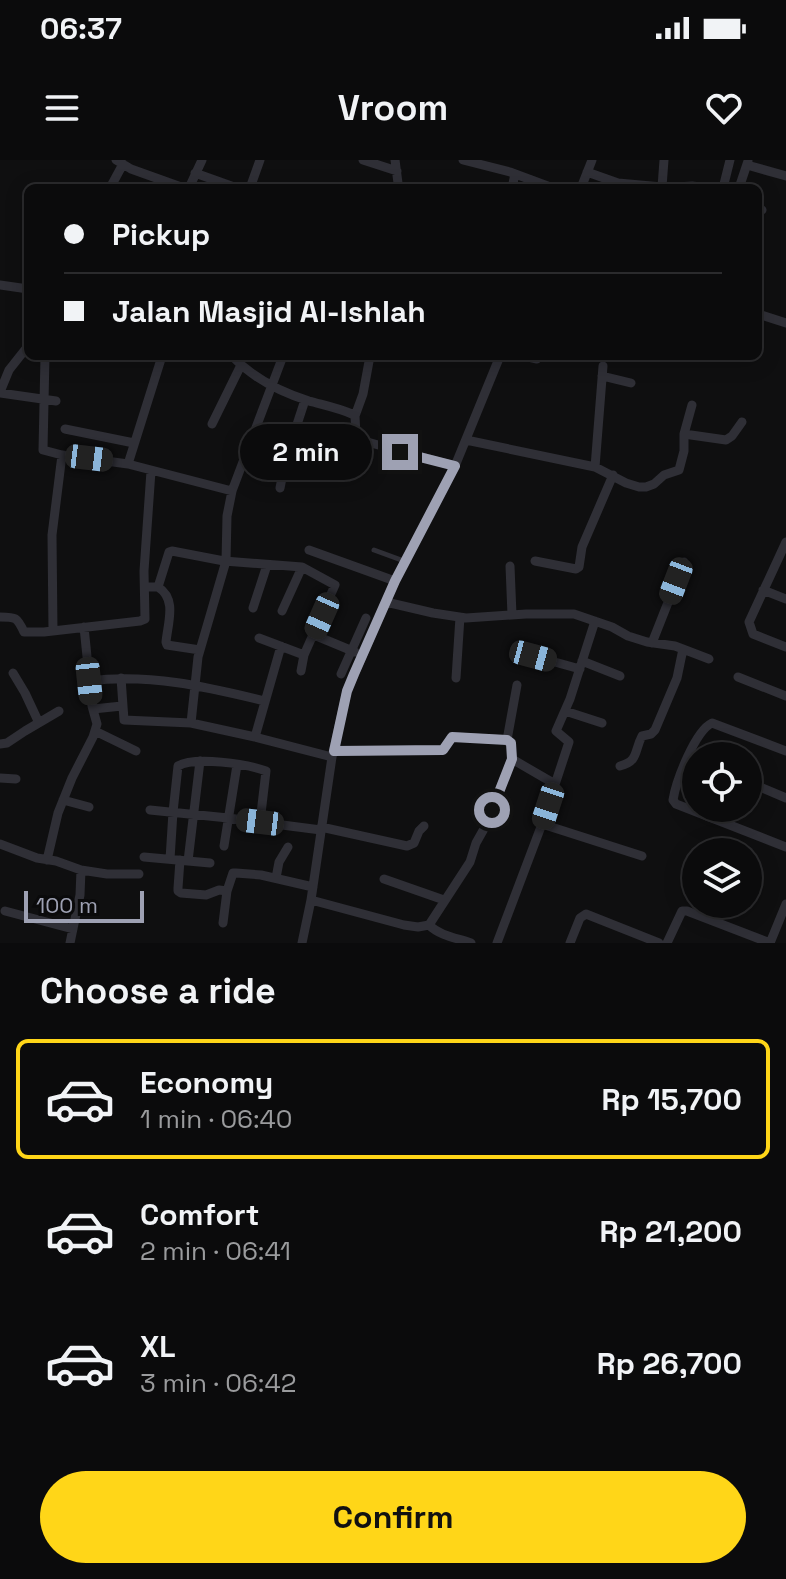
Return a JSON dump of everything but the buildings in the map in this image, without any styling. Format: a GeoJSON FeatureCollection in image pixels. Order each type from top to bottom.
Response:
{"type":"FeatureCollection","features":[{"type":"Feature","properties":{"kind":"street"},"geometry":{"type":"LineString","coordinates":[[188,184],[202,160]]}},
{"type":"Feature","properties":{"kind":"street"},"geometry":{"type":"LineString","coordinates":[[251,184],[260,160]]}},
{"type":"Feature","properties":{"kind":"street"},"geometry":{"type":"LineString","coordinates":[[363,160],[397,171]]}},
{"type":"Feature","properties":{"kind":"street"},"geometry":{"type":"LineString","coordinates":[[395,160],[396,184]]}},
{"type":"Feature","properties":{"kind":"street"},"geometry":{"type":"LineString","coordinates":[[463,160],[504,165],[515,174],[542,184]]}},
{"type":"Feature","properties":{"kind":"street"},"geometry":{"type":"LineString","coordinates":[[582,184],[592,160]]}},
{"type":"Feature","properties":{"kind":"street"},"geometry":{"type":"LineString","coordinates":[[662,184],[664,160]]}},
{"type":"Feature","properties":{"kind":"street"},"geometry":{"type":"LineString","coordinates":[[724,184],[730,160]]}},
{"type":"Feature","properties":{"kind":"street"},"geometry":{"type":"LineString","coordinates":[[111,184],[119,162],[176,184]]}},
{"type":"Feature","properties":{"kind":"street"},"geometry":{"type":"LineString","coordinates":[[740,184],[748,163],[786,176]]}},
{"type":"Feature","properties":{"kind":"street"},"geometry":{"type":"LineString","coordinates":[[587,172],[623,184]]}},
{"type":"Feature","properties":{"kind":"street"},"geometry":{"type":"LineString","coordinates":[[195,173],[226,184]]}},
{"type":"Feature","properties":{"kind":"street"},"geometry":{"type":"LineString","coordinates":[[513,184],[515,174]]}},
{"type":"Feature","properties":{"kind":"street"},"geometry":{"type":"LineString","coordinates":[[0,285],[24,288]]}},
{"type":"Feature","properties":{"kind":"street"},"geometry":{"type":"LineString","coordinates":[[762,315],[786,323]]}},
{"type":"Feature","properties":{"kind":"street"},"geometry":{"type":"LineString","coordinates":[[24,351],[9,370],[0,392],[56,401]]}},
{"type":"Feature","properties":{"kind":"street"},"geometry":{"type":"LineString","coordinates":[[45,360],[43,450],[128,464],[232,491]]}},
{"type":"Feature","properties":{"kind":"street"},"geometry":{"type":"LineString","coordinates":[[128,464],[161,360]]}},
{"type":"Feature","properties":{"kind":"street"},"geometry":{"type":"LineString","coordinates":[[236,360],[271,386],[355,416]]}},
{"type":"Feature","properties":{"kind":"street"},"geometry":{"type":"LineString","coordinates":[[191,723],[200,650],[226,561],[227,516],[232,491],[281,360]]}},
{"type":"Feature","properties":{"kind":"street"},"geometry":{"type":"LineString","coordinates":[[369,360],[355,416],[356,436],[360,440],[455,466]]}},
{"type":"Feature","properties":{"kind":"street"},"geometry":{"type":"LineString","coordinates":[[302,943],[333,754],[347,691],[395,581],[455,466],[498,360]]}},
{"type":"Feature","properties":{"kind":"street"},"geometry":{"type":"LineString","coordinates":[[212,424],[241,365]]}},
{"type":"Feature","properties":{"kind":"street"},"geometry":{"type":"LineString","coordinates":[[595,467],[603,371],[631,383]]}},
{"type":"Feature","properties":{"kind":"street"},"geometry":{"type":"LineString","coordinates":[[280,488],[286,458],[305,400]]}},
{"type":"Feature","properties":{"kind":"street"},"geometry":{"type":"LineString","coordinates":[[466,440],[595,467],[639,487],[654,484],[664,475],[679,470],[692,405]]}},
{"type":"Feature","properties":{"kind":"street"},"geometry":{"type":"LineString","coordinates":[[684,434],[726,440],[742,422]]}},
{"type":"Feature","properties":{"kind":"street"},"geometry":{"type":"LineString","coordinates":[[65,429],[134,443]]}},
{"type":"Feature","properties":{"kind":"street"},"geometry":{"type":"LineString","coordinates":[[53,631],[52,535],[62,455]]}},
{"type":"Feature","properties":{"kind":"street"},"geometry":{"type":"LineString","coordinates":[[0,617],[19,620],[24,632],[145,619],[151,471]]}},
{"type":"Feature","properties":{"kind":"street"},"geometry":{"type":"LineString","coordinates":[[535,561],[579,567],[582,547],[613,475]]}},
{"type":"Feature","properties":{"kind":"street"},"geometry":{"type":"LineString","coordinates":[[786,544],[749,622],[753,634],[786,647]]}},
{"type":"Feature","properties":{"kind":"street"},"geometry":{"type":"LineString","coordinates":[[309,550],[395,581]]}},
{"type":"Feature","properties":{"kind":"street"},"geometry":{"type":"LineString","coordinates":[[158,587],[169,552],[172,551],[226,561],[302,567],[333,583],[335,585],[304,655],[301,671]]}},
{"type":"Feature","properties":{"kind":"street"},"geometry":{"type":"LineString","coordinates":[[652,643],[684,562]]}},
{"type":"Feature","properties":{"kind":"street"},"geometry":{"type":"LineString","coordinates":[[253,608],[267,565]]}},
{"type":"Feature","properties":{"kind":"street"},"geometry":{"type":"LineString","coordinates":[[145,566],[163,570]]}},
{"type":"Feature","properties":{"kind":"street"},"geometry":{"type":"LineString","coordinates":[[510,566],[512,615]]}},
{"type":"Feature","properties":{"kind":"street"},"geometry":{"type":"LineString","coordinates":[[282,611],[302,567]]}},
{"type":"Feature","properties":{"kind":"street"},"geometry":{"type":"LineString","coordinates":[[145,587],[158,587],[170,600],[167,645],[200,650]]}},
{"type":"Feature","properties":{"kind":"street"},"geometry":{"type":"LineString","coordinates":[[763,590],[786,599]]}},
{"type":"Feature","properties":{"kind":"street"},"geometry":{"type":"LineString","coordinates":[[386,602],[460,617],[574,614],[628,636],[683,649],[709,659]]}},
{"type":"Feature","properties":{"kind":"street"},"geometry":{"type":"LineString","coordinates":[[456,678],[460,617]]}},
{"type":"Feature","properties":{"kind":"street"},"geometry":{"type":"LineString","coordinates":[[341,674],[366,618]]}},
{"type":"Feature","properties":{"kind":"street"},"geometry":{"type":"LineString","coordinates":[[497,943],[569,742],[556,731],[595,621]]}},
{"type":"Feature","properties":{"kind":"street"},"geometry":{"type":"LineString","coordinates":[[47,860],[58,813],[97,724],[84,627]]}},
{"type":"Feature","properties":{"kind":"street"},"geometry":{"type":"LineString","coordinates":[[314,635],[362,655]]}},
{"type":"Feature","properties":{"kind":"street"},"geometry":{"type":"LineString","coordinates":[[259,638],[304,655]]}},
{"type":"Feature","properties":{"kind":"street"},"geometry":{"type":"LineString","coordinates":[[255,737],[281,646]]}},
{"type":"Feature","properties":{"kind":"street"},"geometry":{"type":"LineString","coordinates":[[620,766],[634,758],[642,736],[655,730],[677,678],[683,649]]}},
{"type":"Feature","properties":{"kind":"street"},"geometry":{"type":"LineString","coordinates":[[533,656],[620,676]]}},
{"type":"Feature","properties":{"kind":"street"},"geometry":{"type":"LineString","coordinates":[[13,673],[39,723]]}},
{"type":"Feature","properties":{"kind":"street"},"geometry":{"type":"LineString","coordinates":[[738,677],[786,696]]}},
{"type":"Feature","properties":{"kind":"street"},"geometry":{"type":"LineString","coordinates":[[89,681],[121,678],[195,685],[265,701]]}},
{"type":"Feature","properties":{"kind":"street"},"geometry":{"type":"LineString","coordinates":[[121,678],[125,720],[191,723],[333,754],[443,750],[452,737],[507,740],[511,743],[512,759],[470,862],[429,925],[404,925],[311,900]]}},
{"type":"Feature","properties":{"kind":"street"},"geometry":{"type":"LineString","coordinates":[[507,740],[517,685]]}},
{"type":"Feature","properties":{"kind":"street"},"geometry":{"type":"LineString","coordinates":[[93,709],[122,706]]}},
{"type":"Feature","properties":{"kind":"street"},"geometry":{"type":"LineString","coordinates":[[0,744],[7,743],[59,711]]}},
{"type":"Feature","properties":{"kind":"street"},"geometry":{"type":"LineString","coordinates":[[565,711],[602,723]]}},
{"type":"Feature","properties":{"kind":"street"},"geometry":{"type":"LineString","coordinates":[[698,742],[703,728],[712,723],[786,751]]}},
{"type":"Feature","properties":{"kind":"street"},"geometry":{"type":"LineString","coordinates":[[95,731],[136,751]]}},
{"type":"Feature","properties":{"kind":"street"},"geometry":{"type":"LineString","coordinates":[[512,759],[555,784]]}},
{"type":"Feature","properties":{"kind":"street"},"geometry":{"type":"LineString","coordinates":[[227,891],[219,890],[206,895],[181,893],[178,888],[179,860],[173,812],[178,766],[200,761],[266,771],[260,822]]}},
{"type":"Feature","properties":{"kind":"street"},"geometry":{"type":"LineString","coordinates":[[179,860],[192,814],[200,761]]}},
{"type":"Feature","properties":{"kind":"street"},"geometry":{"type":"LineString","coordinates":[[224,846],[237,765]]}},
{"type":"Feature","properties":{"kind":"street"},"geometry":{"type":"LineString","coordinates":[[682,777],[673,800],[682,806]]}},
{"type":"Feature","properties":{"kind":"street"},"geometry":{"type":"LineString","coordinates":[[0,778],[16,779]]}},
{"type":"Feature","properties":{"kind":"street"},"geometry":{"type":"LineString","coordinates":[[762,788],[786,798]]}},
{"type":"Feature","properties":{"kind":"street"},"geometry":{"type":"LineString","coordinates":[[63,800],[89,807]]}},
{"type":"Feature","properties":{"kind":"street"},"geometry":{"type":"LineString","coordinates":[[150,810],[321,828],[407,846],[414,843],[424,826]]}},
{"type":"Feature","properties":{"kind":"street"},"geometry":{"type":"LineString","coordinates":[[722,822],[786,847]]}},
{"type":"Feature","properties":{"kind":"street"},"geometry":{"type":"LineString","coordinates":[[542,824],[642,856]]}},
{"type":"Feature","properties":{"kind":"street"},"geometry":{"type":"LineString","coordinates":[[0,844],[81,870],[139,874]]}},
{"type":"Feature","properties":{"kind":"street"},"geometry":{"type":"LineString","coordinates":[[276,878],[279,862],[288,847]]}},
{"type":"Feature","properties":{"kind":"street"},"geometry":{"type":"LineString","coordinates":[[144,857],[210,863]]}},
{"type":"Feature","properties":{"kind":"street"},"geometry":{"type":"LineString","coordinates":[[70,943],[80,895],[81,870]]}},
{"type":"Feature","properties":{"kind":"street"},"geometry":{"type":"LineString","coordinates":[[223,923],[233,873],[261,875],[313,887]]}},
{"type":"Feature","properties":{"kind":"street"},"geometry":{"type":"LineString","coordinates":[[384,879],[444,900]]}},
{"type":"Feature","properties":{"kind":"street"},"geometry":{"type":"LineString","coordinates":[[667,943],[682,911],[687,911],[770,943],[786,904]]}},
{"type":"Feature","properties":{"kind":"street"},"geometry":{"type":"LineString","coordinates":[[5,911],[73,929]]}},
{"type":"Feature","properties":{"kind":"street"},"geometry":{"type":"LineString","coordinates":[[570,943],[580,918],[586,914],[659,943]]}},
{"type":"Feature","properties":{"kind":"street"},"geometry":{"type":"LineString","coordinates":[[429,925],[441,939],[471,943]]}},
{"type":"Feature","properties":{"kind":"lane"},"geometry":{"type":"LineString","coordinates":[[374,550],[405,561]]}},
{"type":"Feature","properties":{"kind":"route"},"geometry":{"type":"LineString","coordinates":[[400,452],[455,466],[395,581],[354,674],[347,691],[334,751],[443,750],[452,737],[507,740],[511,743],[512,759],[492,810]]}}]}
